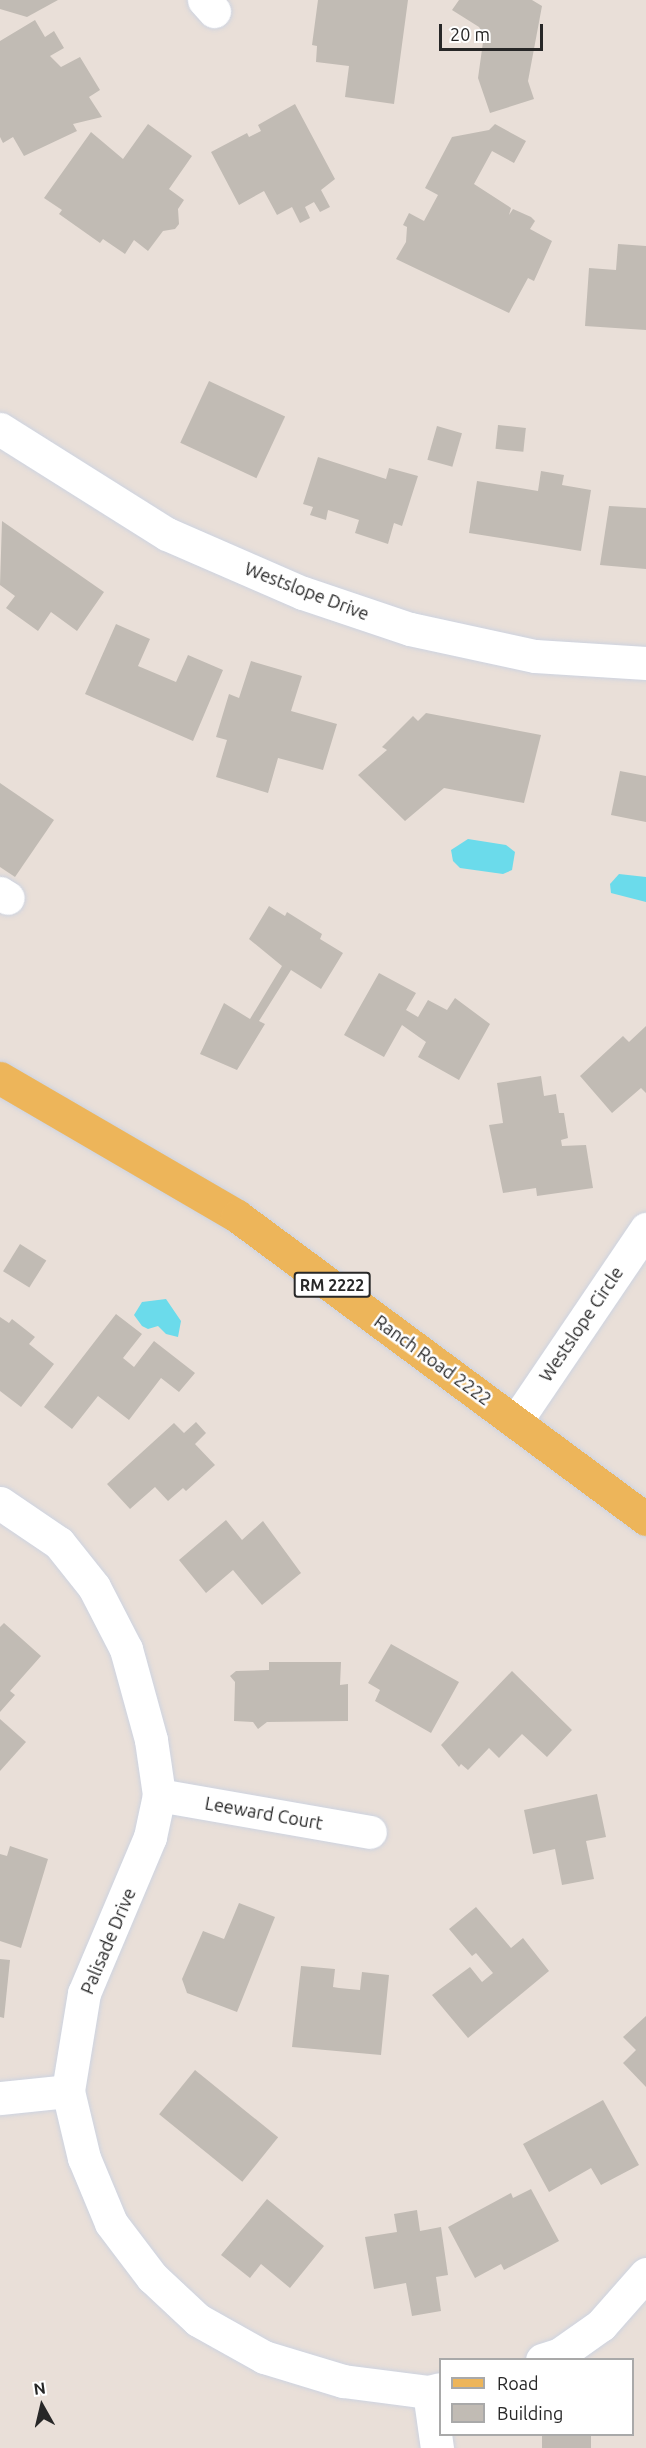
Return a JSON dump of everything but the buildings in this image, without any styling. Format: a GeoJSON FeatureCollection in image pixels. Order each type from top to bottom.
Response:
{"type":"FeatureCollection","features":[{"type":"Feature","properties":{"kind":"main road","name":"Ranch Road 2222"},"geometry":{"type":"LineString","coordinates":[[0,1078],[237,1216],[516,1420],[646,1519]]}},
{"type":"Feature","properties":{"kind":"street","name":"Westslope Drive"},"geometry":{"type":"LineString","coordinates":[[0,429],[167,534],[303,593],[410,628],[535,656],[646,663]]}},
{"type":"Feature","properties":{"kind":"street","name":"Westslope Circle"},"geometry":{"type":"LineString","coordinates":[[516,1420],[646,1229]]}},
{"type":"Feature","properties":{"kind":"street","name":"Palisade Drive"},"geometry":{"type":"LineString","coordinates":[[0,1503],[59,1543],[94,1587],[126,1649],[151,1740],[159,1795],[150,1837],[84,1993],[68,2091],[84,2158],[111,2223],[152,2277],[198,2320],[264,2356],[343,2381],[435,2390]]}},
{"type":"Feature","properties":{"kind":"street","name":"Leeward Court"},"geometry":{"type":"LineString","coordinates":[[159,1795],[370,1832]]}},
{"type":"Feature","properties":{"kind":"street"},"geometry":{"type":"LineString","coordinates":[[0,2098],[68,2091]]}},
{"type":"Feature","properties":{"kind":"street"},"geometry":{"type":"LineString","coordinates":[[548,2358],[560,2354],[602,2325],[646,2274]]}},
{"type":"Feature","properties":{"kind":"street"},"geometry":{"type":"LineString","coordinates":[[435,2390],[437,2448]]}},
{"type":"Feature","properties":{"kind":"water"},"geometry":{"type":"Polygon","coordinates":[[[468,839],[506,845],[515,852],[512,870],[503,874],[460,868],[453,861],[451,850],[468,839]]]}},
{"type":"Feature","properties":{"kind":"water"},"geometry":{"type":"Polygon","coordinates":[[[619,874],[646,877],[646,902],[611,893],[610,884],[619,874]]]}},
{"type":"Feature","properties":{"kind":"water"},"geometry":{"type":"Polygon","coordinates":[[[166,1299],[181,1321],[178,1337],[166,1334],[158,1326],[148,1329],[142,1326],[134,1315],[142,1302],[166,1299]]]}}]}
